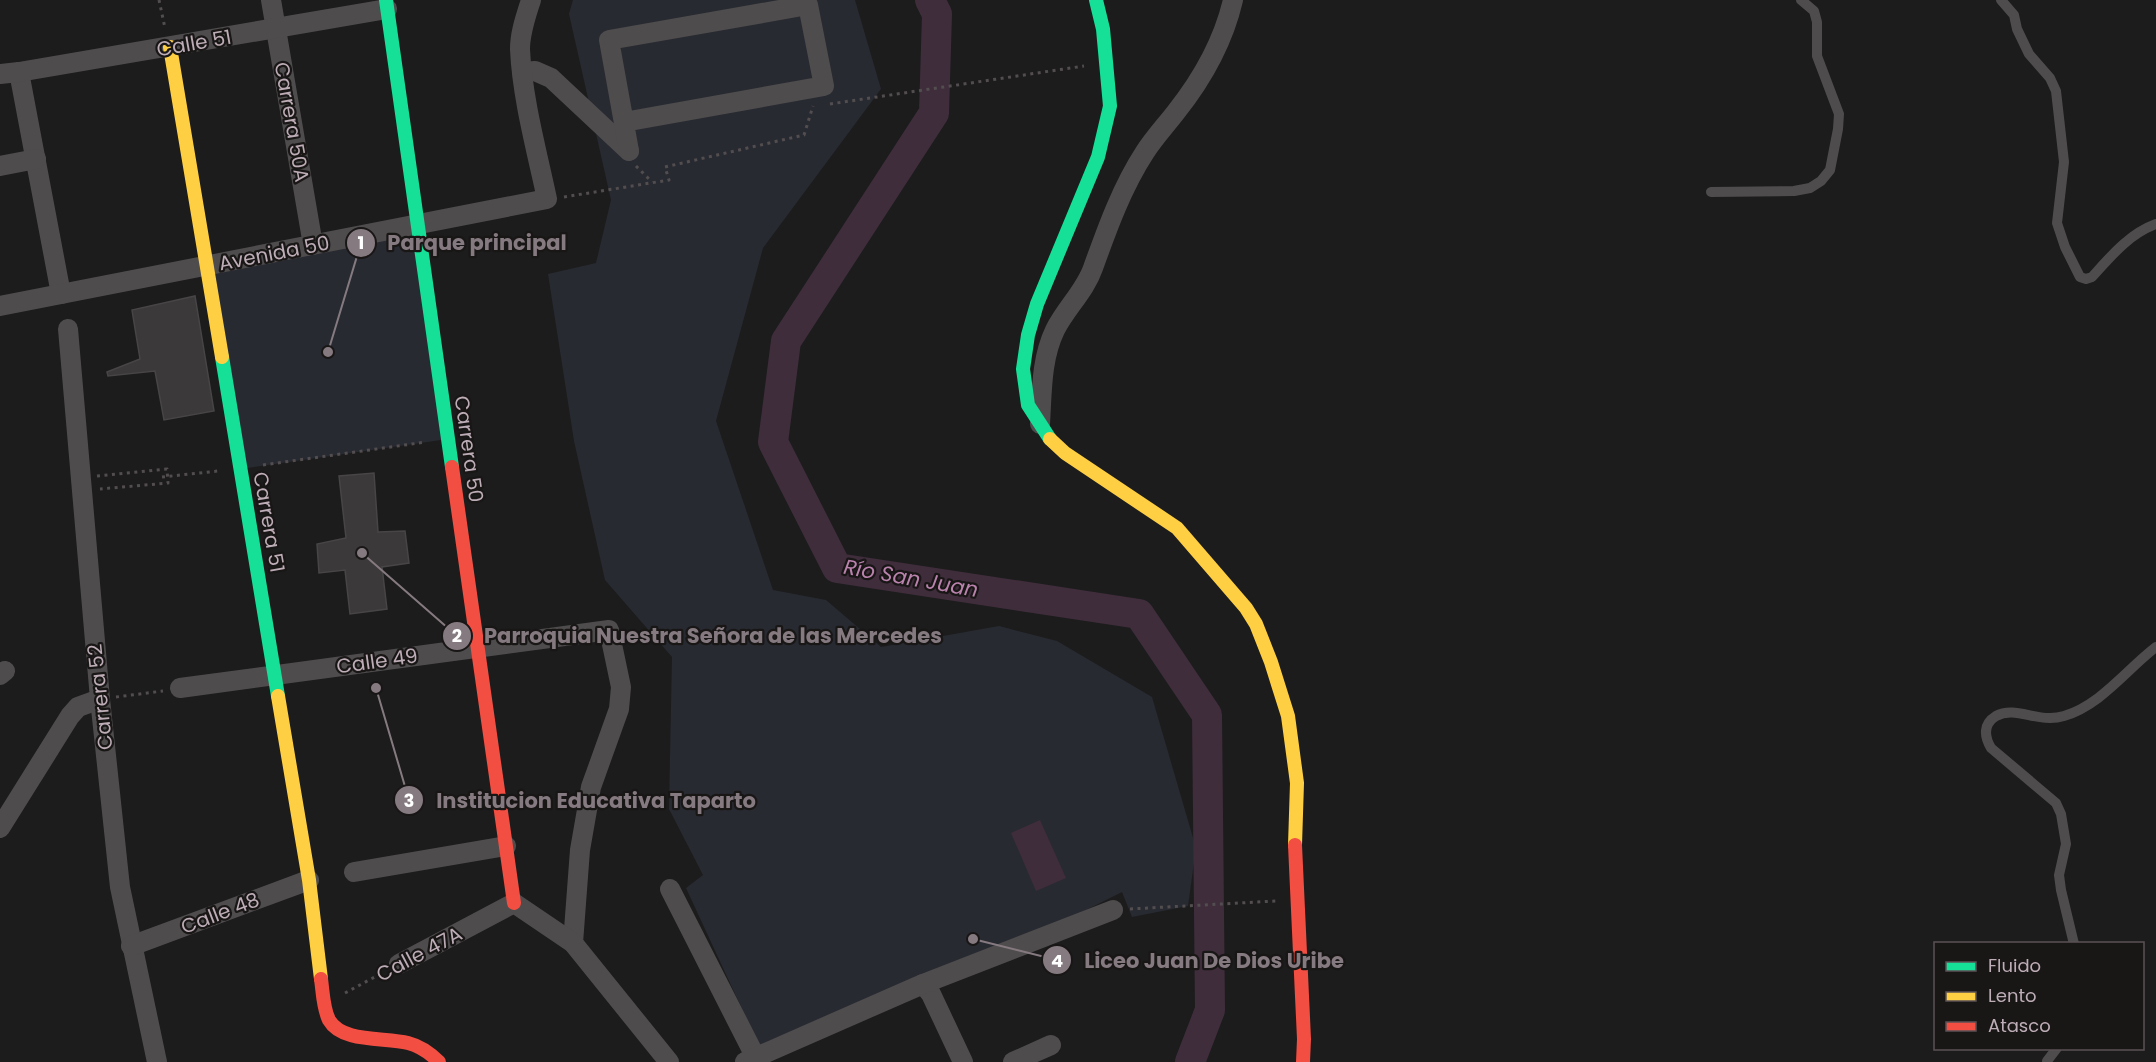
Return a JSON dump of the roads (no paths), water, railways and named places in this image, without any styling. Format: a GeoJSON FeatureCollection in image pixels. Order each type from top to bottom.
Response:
{"type":"FeatureCollection","features":[{"type":"Feature","properties":{"kind":"street","name":"Carrera 50A"},"geometry":{"type":"LineString","coordinates":[[271,0],[313,245]]}},
{"type":"Feature","properties":{"kind":"street"},"geometry":{"type":"LineString","coordinates":[[531,0],[522,27],[520,48],[523,72],[536,71],[551,78],[629,151],[609,40],[808,5],[824,86],[624,122]]}},
{"type":"Feature","properties":{"kind":"street"},"geometry":{"type":"LineString","coordinates":[[1096,0],[1103,29],[1110,106],[1098,157],[1037,304],[1028,335],[1023,369],[1028,405],[1051,440],[1065,453],[1177,528],[1256,624],[1288,716],[1297,783],[1295,854],[1304,1039],[1303,1062]]}},
{"type":"Feature","properties":{"kind":"street"},"geometry":{"type":"LineString","coordinates":[[1040,424],[1044,365],[1048,345],[1087,280],[1135,167],[1146,149],[1198,82],[1217,51],[1233,0]]}},
{"type":"Feature","properties":{"kind":"street","name":"Calle 51"},"geometry":{"type":"LineString","coordinates":[[10,73],[276,28],[386,5]]}},
{"type":"Feature","properties":{"kind":"street","name":"Carrera 50"},"geometry":{"type":"LineString","coordinates":[[386,5],[514,903]]}},
{"type":"Feature","properties":{"kind":"street","name":"Carrera 51"},"geometry":{"type":"LineString","coordinates":[[170,47],[309,880],[324,1004],[328,1020],[338,1030],[373,1039],[414,1043],[439,1062]]}},
{"type":"Feature","properties":{"kind":"street","name":"Avenida 50"},"geometry":{"type":"LineString","coordinates":[[0,306],[547,199],[523,72]]}},
{"type":"Feature","properties":{"kind":"street"},"geometry":{"type":"LineString","coordinates":[[10,73],[36,159],[61,294]]}},
{"type":"Feature","properties":{"kind":"street"},"geometry":{"type":"LineString","coordinates":[[0,166],[36,159]]}},
{"type":"Feature","properties":{"kind":"street","name":"Carrera 52"},"geometry":{"type":"LineString","coordinates":[[68,329],[100,699],[120,887],[151,1060]]}},
{"type":"Feature","properties":{"kind":"street","name":"Calle 49"},"geometry":{"type":"LineString","coordinates":[[180,688],[609,630],[621,687],[619,709],[591,787],[580,850],[573,943]]}},
{"type":"Feature","properties":{"kind":"street"},"geometry":{"type":"LineString","coordinates":[[0,828],[70,716],[78,708],[100,699]]}},
{"type":"Feature","properties":{"kind":"street"},"geometry":{"type":"LineString","coordinates":[[354,872],[506,846]]}},
{"type":"Feature","properties":{"kind":"street","name":"Calle 48"},"geometry":{"type":"LineString","coordinates":[[132,946],[309,880]]}},
{"type":"Feature","properties":{"kind":"street"},"geometry":{"type":"LineString","coordinates":[[670,890],[753,1060],[923,984],[1113,910]]}},
{"type":"Feature","properties":{"kind":"street"},"geometry":{"type":"LineString","coordinates":[[514,903],[573,943],[669,1062]]}},
{"type":"Feature","properties":{"kind":"street","name":"Calle 47A"},"geometry":{"type":"LineString","coordinates":[[399,964],[514,903]]}},
{"type":"Feature","properties":{"kind":"street"},"geometry":{"type":"LineString","coordinates":[[923,984],[932,994],[963,1062]]}},
{"type":"Feature","properties":{"kind":"street"},"geometry":{"type":"LineString","coordinates":[[1013,1062],[1051,1045]]}},
{"type":"Feature","properties":{"kind":"lane"},"geometry":{"type":"LineString","coordinates":[[1711,192],[1802,190],[1821,181],[1830,170],[1839,114],[1817,56],[1817,22],[1814,11],[1801,0]]}},
{"type":"Feature","properties":{"kind":"lane"},"geometry":{"type":"LineString","coordinates":[[2001,0],[2014,15],[2020,36],[2029,54],[2050,78],[2056,91],[2064,162],[2057,223],[2069,256],[2080,277],[2086,279],[2092,277],[2132,237],[2143,229],[2156,225]]}},
{"type":"Feature","properties":{"kind":"lane"},"geometry":{"type":"LineString","coordinates":[[2074,942],[2059,874],[2066,844],[2061,814],[2056,803],[1991,748],[1986,736],[1986,726],[1991,719],[2006,712],[2047,719],[2072,713],[2100,697],[2156,647]]}},
{"type":"Feature","properties":{"kind":"waterway","name":"Río San Juan"},"geometry":{"type":"LineString","coordinates":[[930,0],[937,14],[934,113],[786,341],[773,442],[837,568],[1139,614],[1207,715],[1210,1010],[1190,1062]]}},
{"type":"Feature","properties":{"kind":"place","name":"Parque principal"},"geometry":{"type":"Point","coordinates":[328,352]}},
{"type":"Feature","properties":{"kind":"place","name":"Parroquia Nuestra Señora de las Mercedes"},"geometry":{"type":"Point","coordinates":[362,553]}},
{"type":"Feature","properties":{"kind":"place","name":"Institucion Educativa Taparto"},"geometry":{"type":"Point","coordinates":[376,688]}},
{"type":"Feature","properties":{"kind":"place","name":"Liceo Juan De Dios Uribe"},"geometry":{"type":"Point","coordinates":[973,939]}}]}
